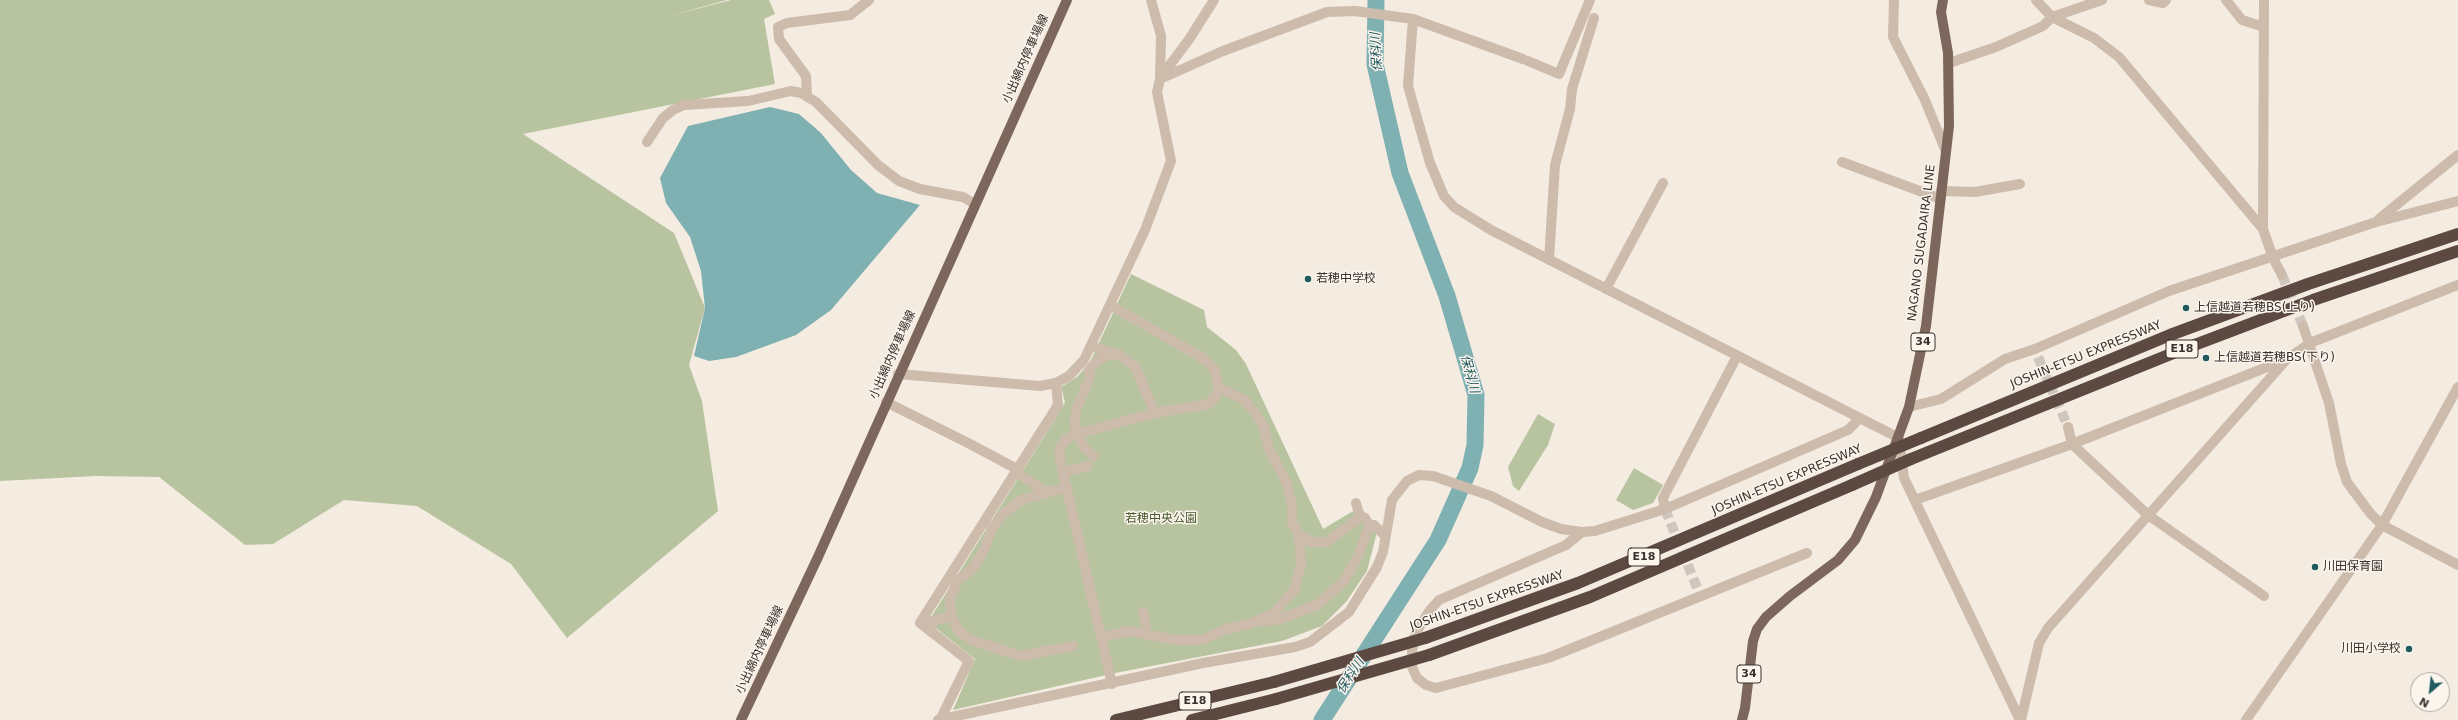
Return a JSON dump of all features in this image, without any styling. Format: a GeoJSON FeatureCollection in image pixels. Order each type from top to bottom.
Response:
{"type":"FeatureCollection","features":[{"type":"Feature","properties":{"kind":"highway","name":"JOSHIN-ETSU EXPRESSWAY"},"geometry":{"type":"LineString","coordinates":[[1116,720],[1274,682],[1425,638],[1585,580],[1858,464],[2178,333],[2308,284],[2458,234]]}},
{"type":"Feature","properties":{"kind":"highway","name":"E18"},"geometry":{"type":"LineString","coordinates":[[1192,720],[1276,699],[1429,655],[1533,619],[1605,591],[1911,460],[2176,352],[2313,300],[2458,251]]}},
{"type":"Feature","properties":{"kind":"main road","name":"小出綿内停車場線"},"geometry":{"type":"LineString","coordinates":[[741,720],[818,557],[898,374],[1067,0]]}},
{"type":"Feature","properties":{"kind":"main road","name":"NAGANO SUGADAIRA LINE"},"geometry":{"type":"LineString","coordinates":[[1742,720],[1745,708],[1750,654],[1757,629],[1766,617],[1790,596],[1848,550],[1863,527],[1899,438],[1909,407],[1926,326],[1949,126],[1949,63],[1941,12],[1943,0]]}},
{"type":"Feature","properties":{"kind":"street"},"geometry":{"type":"LineString","coordinates":[[807,96],[806,76],[779,39],[778,27],[787,23],[850,15],[869,0]]}},
{"type":"Feature","properties":{"kind":"street"},"geometry":{"type":"LineString","coordinates":[[898,374],[1019,385],[1056,383],[1069,376],[1084,360],[1145,230],[1171,161],[1157,92],[1160,79],[1161,36],[1151,0]]}},
{"type":"Feature","properties":{"kind":"street"},"geometry":{"type":"LineString","coordinates":[[1160,79],[1190,38],[1214,0]]}},
{"type":"Feature","properties":{"kind":"street"},"geometry":{"type":"LineString","coordinates":[[1160,79],[1223,50],[1295,23],[1327,12],[1355,11],[1395,18],[1413,19],[1526,60],[1559,74],[1590,0]]}},
{"type":"Feature","properties":{"kind":"street"},"geometry":{"type":"LineString","coordinates":[[1894,0],[1893,37],[1925,100],[1946,152]]}},
{"type":"Feature","properties":{"kind":"street"},"geometry":{"type":"LineString","coordinates":[[2036,0],[2052,16],[2094,38],[2119,57],[2263,229]]}},
{"type":"Feature","properties":{"kind":"street"},"geometry":{"type":"LineString","coordinates":[[1949,63],[1996,47],[2043,26],[2052,16],[2102,0]]}},
{"type":"Feature","properties":{"kind":"street"},"geometry":{"type":"LineString","coordinates":[[2150,0],[2163,3],[2166,0]]}},
{"type":"Feature","properties":{"kind":"street"},"geometry":{"type":"LineString","coordinates":[[2226,0],[2242,20],[2264,28]]}},
{"type":"Feature","properties":{"kind":"street"},"geometry":{"type":"LineString","coordinates":[[2264,0],[2263,229],[2273,258],[2282,275]]}},
{"type":"Feature","properties":{"kind":"street"},"geometry":{"type":"LineString","coordinates":[[1549,260],[1555,165],[1570,109],[1572,89],[1594,18]]}},
{"type":"Feature","properties":{"kind":"street"},"geometry":{"type":"LineString","coordinates":[[1413,19],[1408,86],[1421,135],[1444,196],[1454,207],[1485,226],[1549,260],[1899,438],[1904,478],[2020,720]]}},
{"type":"Feature","properties":{"kind":"street"},"geometry":{"type":"LineString","coordinates":[[647,142],[663,118],[673,110],[684,105],[748,101],[791,91],[801,92],[816,102],[878,165],[899,181],[920,188],[963,197],[975,204]]}},
{"type":"Feature","properties":{"kind":"street"},"geometry":{"type":"LineString","coordinates":[[2376,222],[2458,155]]}},
{"type":"Feature","properties":{"kind":"street"},"geometry":{"type":"LineString","coordinates":[[1842,162],[1941,195],[1975,192],[2020,184]]}},
{"type":"Feature","properties":{"kind":"street"},"geometry":{"type":"LineString","coordinates":[[1606,289],[1663,183]]}},
{"type":"Feature","properties":{"kind":"street"},"geometry":{"type":"LineString","coordinates":[[1909,407],[1941,399],[2005,359],[2037,353],[2169,291],[2273,258],[2376,222],[2458,201]]}},
{"type":"Feature","properties":{"kind":"street"},"geometry":{"type":"LineString","coordinates":[[1915,500],[2072,444],[2287,359],[2310,343],[2458,285]]}},
{"type":"Feature","properties":{"kind":"street"},"geometry":{"type":"LineString","coordinates":[[1110,305],[1201,357],[1214,368],[1219,388],[1215,397],[1209,404],[1155,413],[1077,434],[1066,439],[1061,446],[1060,455],[1103,637],[1112,684]]}},
{"type":"Feature","properties":{"kind":"street"},"geometry":{"type":"LineString","coordinates":[[2303,326],[2310,343],[2328,403],[2341,464],[2347,482],[2370,513],[2382,524],[2458,565]]}},
{"type":"Feature","properties":{"kind":"street"},"geometry":{"type":"LineString","coordinates":[[1091,346],[1120,355],[1136,368],[1155,413]]}},
{"type":"Feature","properties":{"kind":"street"},"geometry":{"type":"LineString","coordinates":[[1094,456],[1084,447],[1077,434],[1075,425],[1076,410],[1090,377],[1089,370],[1098,360],[1109,355],[1120,355]]}},
{"type":"Feature","properties":{"kind":"street"},"geometry":{"type":"LineString","coordinates":[[1665,509],[1663,498],[1737,356]]}},
{"type":"Feature","properties":{"kind":"street"},"geometry":{"type":"LineString","coordinates":[[2020,720],[2040,643],[2048,628],[2287,359]]}},
{"type":"Feature","properties":{"kind":"street"},"geometry":{"type":"LineString","coordinates":[[939,720],[969,661],[920,623],[1018,471],[1058,405],[1056,383]]}},
{"type":"Feature","properties":{"kind":"street"},"geometry":{"type":"LineString","coordinates":[[2246,720],[2382,524],[2458,387]]}},
{"type":"Feature","properties":{"kind":"street"},"geometry":{"type":"LineString","coordinates":[[1219,388],[1245,400],[1263,424],[1269,449],[1286,481],[1292,505],[1292,523],[1299,534],[1311,542],[1327,542],[1360,517]]}},
{"type":"Feature","properties":{"kind":"street"},"geometry":{"type":"LineString","coordinates":[[886,402],[1018,471],[1046,492]]}},
{"type":"Feature","properties":{"kind":"street"},"geometry":{"type":"LineString","coordinates":[[939,720],[1112,684],[1203,663],[1295,647],[1310,642],[1349,612],[1377,567],[1392,500],[1398,489],[1407,481],[1420,475],[1433,476],[1491,496],[1542,522],[1582,532],[1595,531],[1665,509],[1848,430],[1859,419]]}},
{"type":"Feature","properties":{"kind":"street"},"geometry":{"type":"LineString","coordinates":[[2068,426],[2072,444],[2148,515],[2264,596]]}},
{"type":"Feature","properties":{"kind":"street"},"geometry":{"type":"LineString","coordinates":[[1064,472],[1088,466]]}},
{"type":"Feature","properties":{"kind":"street"},"geometry":{"type":"LineString","coordinates":[[1067,487],[1021,500],[1003,514],[992,528],[985,548],[973,568],[957,581],[950,600],[951,616],[959,631],[971,640],[1021,656],[1073,646]]}},
{"type":"Feature","properties":{"kind":"street"},"geometry":{"type":"LineString","coordinates":[[1356,503],[1360,517]]}},
{"type":"Feature","properties":{"kind":"street"},"geometry":{"type":"LineString","coordinates":[[1257,621],[1277,620],[1317,605],[1344,581],[1358,556],[1369,526],[1365,518],[1360,517]]}},
{"type":"Feature","properties":{"kind":"street"},"geometry":{"type":"LineString","coordinates":[[1369,526],[1374,525],[1385,536]]}},
{"type":"Feature","properties":{"kind":"street"},"geometry":{"type":"LineString","coordinates":[[1582,532],[1566,545],[1439,600],[1430,610],[1416,634],[1412,652],[1412,666],[1417,678],[1436,688],[1548,658],[1807,553]]}},
{"type":"Feature","properties":{"kind":"street"},"geometry":{"type":"LineString","coordinates":[[1103,637],[1128,631],[1147,633],[1176,640],[1203,640],[1225,629],[1257,621],[1274,613],[1294,590],[1301,565],[1299,534]]}},
{"type":"Feature","properties":{"kind":"street"},"geometry":{"type":"LineString","coordinates":[[928,610],[932,621],[931,632]]}},
{"type":"Feature","properties":{"kind":"street"},"geometry":{"type":"LineString","coordinates":[[1143,612],[1147,633]]}},
{"type":"Feature","properties":{"kind":"street"},"geometry":{"type":"LineString","coordinates":[[932,621],[951,616]]}},
{"type":"Feature","properties":{"kind":"green space"},"geometry":{"type":"Polygon","coordinates":[[[0,0],[727,0],[669,16],[731,0],[769,0],[775,14],[764,19],[775,84],[523,134],[674,233],[705,308],[689,365],[702,401],[718,511],[567,638],[511,564],[417,506],[344,500],[273,544],[245,545],[159,477],[95,476],[0,481],[0,0]]]}},
{"type":"Feature","properties":{"kind":"green space","name":"若穂中央公園"},"geometry":{"type":"Polygon","coordinates":[[[1131,274],[1204,310],[1207,327],[1236,350],[1246,364],[1323,529],[1360,507],[1376,524],[1376,536],[1367,571],[1346,602],[1322,626],[1282,641],[1115,673],[953,710],[975,659],[928,622],[1065,402],[1061,387],[1077,377],[1090,362],[1131,274]]]}},
{"type":"Feature","properties":{"kind":"green space"},"geometry":{"type":"Polygon","coordinates":[[[1538,414],[1555,424],[1548,445],[1519,491],[1513,486],[1508,467],[1538,414]]]}},
{"type":"Feature","properties":{"kind":"green space"},"geometry":{"type":"Polygon","coordinates":[[[1634,468],[1663,485],[1653,503],[1633,510],[1616,500],[1634,468]]]}},
{"type":"Feature","properties":{"kind":"water"},"geometry":{"type":"Polygon","coordinates":[[[770,107],[799,114],[821,133],[851,170],[877,193],[920,205],[831,310],[796,335],[736,357],[709,361],[694,356],[705,308],[701,271],[690,237],[666,203],[660,178],[688,126],[770,107]]]}},
{"type":"Feature","properties":{"kind":"waterway","name":"保科川"},"geometry":{"type":"LineString","coordinates":[[1322,720],[1438,540],[1470,468],[1475,445],[1476,395],[1447,296],[1400,173],[1375,64],[1376,0]]}},
{"type":"Feature","properties":{"kind":"tunnel"},"geometry":{"type":"LineString","coordinates":[[2282,275],[2303,326]]}},
{"type":"Feature","properties":{"kind":"tunnel"},"geometry":{"type":"LineString","coordinates":[[2038,357],[2068,427]]}},
{"type":"Feature","properties":{"kind":"tunnel"},"geometry":{"type":"LineString","coordinates":[[1665,509],[1700,595]]}},
{"type":"Feature","properties":{"kind":"place","name":"若穂中学校"},"geometry":{"type":"Point","coordinates":[1308,279]}},
{"type":"Feature","properties":{"kind":"place","name":"上信越道若穂BS(上り)"},"geometry":{"type":"Point","coordinates":[2186,308]}},
{"type":"Feature","properties":{"kind":"place","name":"上信越道若穂BS(下り)"},"geometry":{"type":"Point","coordinates":[2206,358]}},
{"type":"Feature","properties":{"kind":"place","name":"川田保育園"},"geometry":{"type":"Point","coordinates":[2315,567]}},
{"type":"Feature","properties":{"kind":"place","name":"川田小学校"},"geometry":{"type":"Point","coordinates":[2409,649]}}]}
